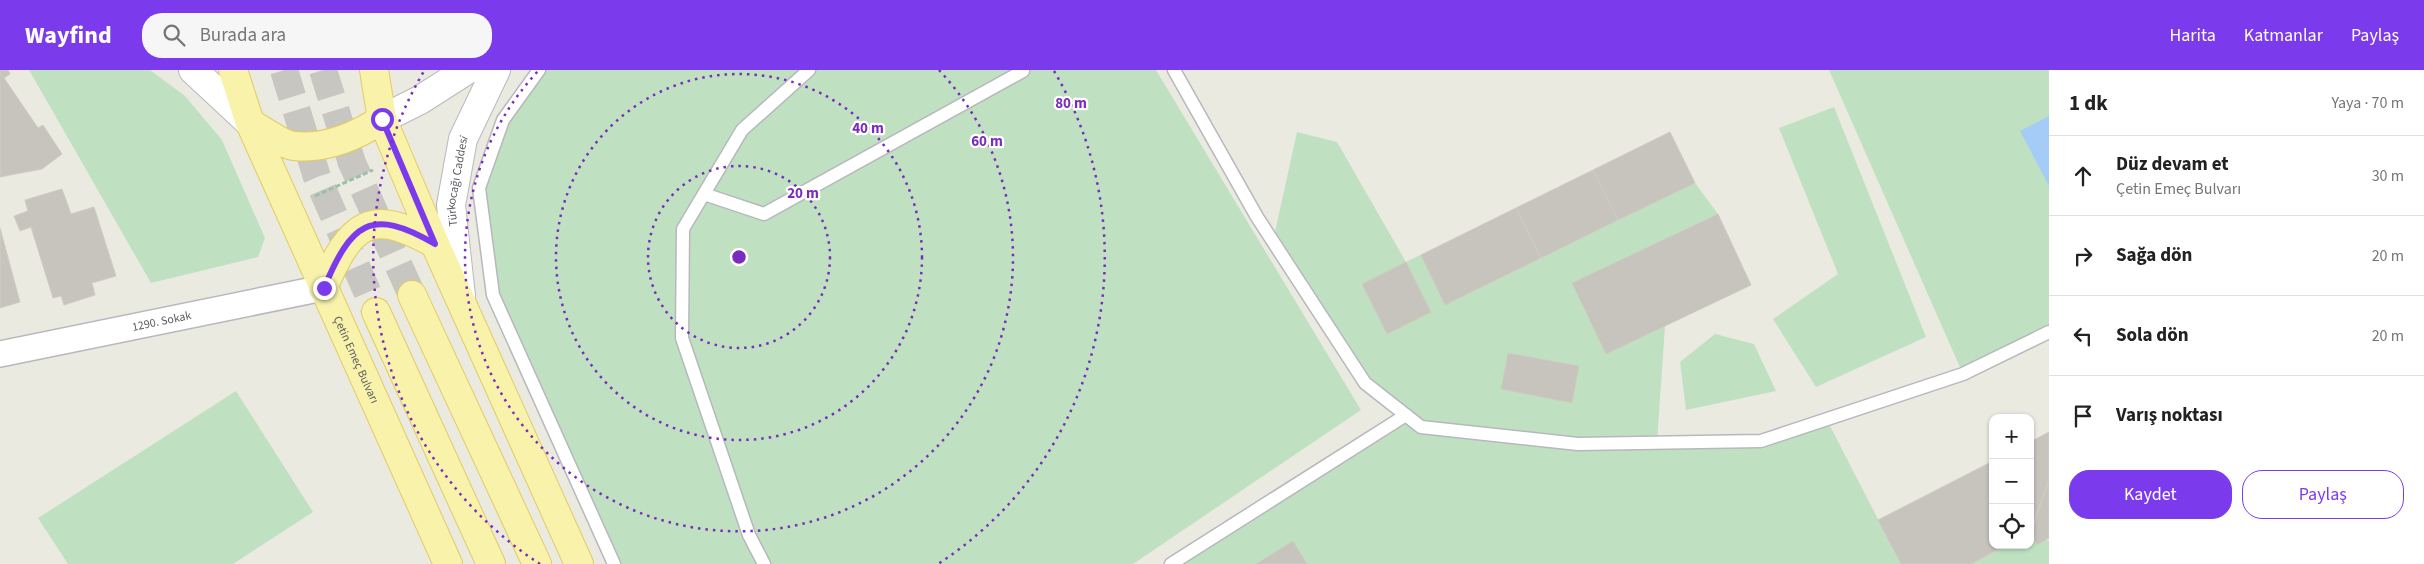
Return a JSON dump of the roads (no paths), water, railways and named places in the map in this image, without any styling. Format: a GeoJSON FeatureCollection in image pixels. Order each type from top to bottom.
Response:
{"type":"FeatureCollection","features":[{"type":"Feature","properties":{"kind":"main road"},"geometry":{"type":"LineString","coordinates":[[193,70],[250,123],[293,146],[328,144],[362,133],[382,119],[420,100],[467,70]]}},
{"type":"Feature","properties":{"kind":"main road","name":"Çetin Emeç Bulvarı"},"geometry":{"type":"LineString","coordinates":[[233,70],[250,123],[448,564]]}},
{"type":"Feature","properties":{"kind":"main road"},"geometry":{"type":"LineString","coordinates":[[374,70],[382,119],[435,244],[580,564]]}},
{"type":"Feature","properties":{"kind":"main road","name":"Türkocağı Caddesi"},"geometry":{"type":"LineString","coordinates":[[461,298],[451,205],[464,139],[496,70]]}},
{"type":"Feature","properties":{"kind":"main road"},"geometry":{"type":"LineString","coordinates":[[324,288],[336,259],[352,235],[368,225],[388,224],[411,230],[435,244]]}},
{"type":"Feature","properties":{"kind":"main road"},"geometry":{"type":"LineString","coordinates":[[412,295],[537,564]]}},
{"type":"Feature","properties":{"kind":"main road"},"geometry":{"type":"LineString","coordinates":[[376,312],[490,564]]}},
{"type":"Feature","properties":{"kind":"street","name":"1290. Sokak"},"geometry":{"type":"LineString","coordinates":[[0,354],[324,288]]}},
{"type":"Feature","properties":{"kind":"lane"},"geometry":{"type":"LineString","coordinates":[[539,70],[503,120],[479,188],[494,294],[614,564]]}},
{"type":"Feature","properties":{"kind":"lane"},"geometry":{"type":"LineString","coordinates":[[764,564],[749,535],[682,338],[683,229],[742,130],[809,70]]}},
{"type":"Feature","properties":{"kind":"lane"},"geometry":{"type":"LineString","coordinates":[[1174,70],[1257,217],[1365,383],[1421,427],[1578,444],[1761,441],[1963,374],[2049,332]]}},
{"type":"Feature","properties":{"kind":"lane"},"geometry":{"type":"LineString","coordinates":[[704,194],[764,214],[1023,71]]}},
{"type":"Feature","properties":{"kind":"lane"},"geometry":{"type":"LineString","coordinates":[[1171,564],[1406,415]]}},
{"type":"Feature","properties":{"kind":"water"},"geometry":{"type":"Polygon","coordinates":[[[2049,116],[2049,186],[2020,131],[2049,116]]]}},
{"type":"Feature","properties":{"kind":"tunnel"},"geometry":{"type":"LineString","coordinates":[[284,70],[317,177],[376,312]]}},
{"type":"Feature","properties":{"kind":"tunnel"},"geometry":{"type":"LineString","coordinates":[[323,70],[352,163],[412,295]]}}]}
